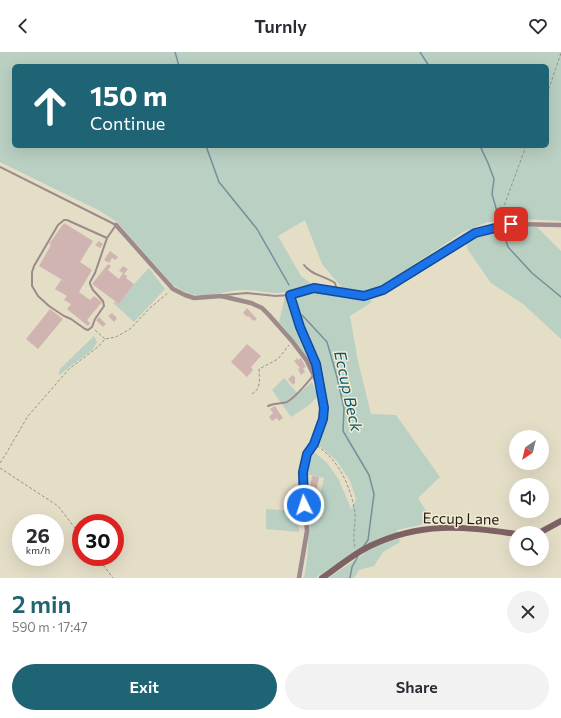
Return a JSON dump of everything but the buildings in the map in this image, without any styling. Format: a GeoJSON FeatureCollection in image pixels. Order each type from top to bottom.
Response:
{"type":"FeatureCollection","features":[{"type":"Feature","properties":{"kind":"street"},"geometry":{"type":"LineString","coordinates":[[299,578],[306,531],[303,472],[307,454],[314,444],[323,419],[324,408],[316,364],[300,327],[290,295],[314,288],[364,296],[383,290],[475,233],[511,224],[561,225]]}},
{"type":"Feature","properties":{"kind":"street"},"geometry":{"type":"LineString","coordinates":[[116,225],[173,289],[194,298],[221,296],[251,303],[262,308],[292,341],[307,361],[322,394]]}},
{"type":"Feature","properties":{"kind":"street"},"geometry":{"type":"LineString","coordinates":[[549,528],[561,521]]}},
{"type":"Feature","properties":{"kind":"street","name":"Eccup Lane"},"geometry":{"type":"LineString","coordinates":[[322,578],[369,546],[415,530],[434,527],[484,529],[509,533]]}},
{"type":"Feature","properties":{"kind":"lane"},"geometry":{"type":"LineString","coordinates":[[0,167],[116,225],[107,238],[95,273],[90,282],[93,290],[104,303],[92,327],[88,330],[41,300],[32,286],[32,272],[58,225],[64,220],[107,238]]}},
{"type":"Feature","properties":{"kind":"lane"},"geometry":{"type":"LineString","coordinates":[[304,265],[312,272],[335,283],[337,292]]}},
{"type":"Feature","properties":{"kind":"lane"},"geometry":{"type":"LineString","coordinates":[[221,296],[247,293],[276,296],[290,295]]}},
{"type":"Feature","properties":{"kind":"lane"},"geometry":{"type":"LineString","coordinates":[[268,406],[288,401],[314,375]]}},
{"type":"Feature","properties":{"kind":"path"},"geometry":{"type":"LineString","coordinates":[[549,88],[561,53]]}},
{"type":"Feature","properties":{"kind":"path"},"geometry":{"type":"LineString","coordinates":[[511,224],[504,206],[525,148]]}},
{"type":"Feature","properties":{"kind":"path"},"geometry":{"type":"LineString","coordinates":[[0,463],[28,416],[69,369],[99,346],[105,339],[116,337],[130,329],[150,308],[173,289]]}},
{"type":"Feature","properties":{"kind":"path"},"geometry":{"type":"LineString","coordinates":[[92,327],[105,339]]}},
{"type":"Feature","properties":{"kind":"path"},"geometry":{"type":"LineString","coordinates":[[252,394],[257,391],[259,387],[259,369],[278,359],[292,341]]}},
{"type":"Feature","properties":{"kind":"path"},"geometry":{"type":"LineString","coordinates":[[314,444],[334,462],[344,477],[355,513],[354,541],[360,553]]}},
{"type":"Feature","properties":{"kind":"path"},"geometry":{"type":"LineString","coordinates":[[0,468],[58,506],[72,524]]}},
{"type":"Feature","properties":{"kind":"path"},"geometry":{"type":"LineString","coordinates":[[104,566],[113,578]]}},
{"type":"Feature","properties":{"kind":"green space"},"geometry":{"type":"Polygon","coordinates":[[[0,52],[561,52],[561,221],[523,219],[488,222],[463,232],[382,286],[363,293],[342,288],[322,264],[305,220],[278,236],[301,276],[321,291],[358,299],[369,298],[372,302],[350,316],[358,361],[371,414],[396,415],[440,477],[418,498],[433,522],[397,530],[400,542],[383,552],[374,566],[359,570],[354,578],[328,578],[364,554],[361,550],[348,556],[315,578],[304,578],[308,542],[307,505],[317,507],[324,478],[306,474],[308,464],[314,452],[327,463],[339,480],[351,509],[356,499],[350,481],[337,461],[316,443],[327,417],[328,405],[320,380],[312,366],[279,322],[286,292],[276,293],[246,290],[201,295],[183,291],[173,285],[117,222],[100,211],[0,162],[0,52]]]}},
{"type":"Feature","properties":{"kind":"green space"},"geometry":{"type":"Polygon","coordinates":[[[511,227],[537,227],[561,251],[561,339],[523,304],[491,283],[468,250],[466,243],[476,237],[511,227]]]}},
{"type":"Feature","properties":{"kind":"green space"},"geometry":{"type":"Polygon","coordinates":[[[149,268],[165,289],[134,322],[113,303],[115,301],[119,304],[134,284],[149,268]]]}},
{"type":"Feature","properties":{"kind":"green space"},"geometry":{"type":"Polygon","coordinates":[[[94,336],[97,342],[93,349],[58,376],[60,369],[94,336]]]}},
{"type":"Feature","properties":{"kind":"green space"},"geometry":{"type":"Polygon","coordinates":[[[284,378],[298,394],[312,382],[318,396],[308,406],[291,417],[272,390],[284,378]]]}},
{"type":"Feature","properties":{"kind":"green space"},"geometry":{"type":"Polygon","coordinates":[[[266,509],[298,511],[299,532],[266,529],[266,509]]]}},
{"type":"Feature","properties":{"kind":"waterway","name":"Eccup Beck"},"geometry":{"type":"LineString","coordinates":[[175,52],[178,64]]}},
{"type":"Feature","properties":{"kind":"waterway"},"geometry":{"type":"LineString","coordinates":[[420,52],[428,64]]}},
{"type":"Feature","properties":{"kind":"waterway","name":"Eccup Beck"},"geometry":{"type":"LineString","coordinates":[[207,148],[219,182],[257,229],[289,285]]}},
{"type":"Feature","properties":{"kind":"waterway"},"geometry":{"type":"LineString","coordinates":[[481,148],[494,179],[492,194],[498,215]]}},
{"type":"Feature","properties":{"kind":"waterway"},"geometry":{"type":"LineString","coordinates":[[503,232],[508,247],[532,273],[561,297]]}},
{"type":"Feature","properties":{"kind":"waterway","name":"Eccup Beck"},"geometry":{"type":"LineString","coordinates":[[302,315],[327,342],[344,408],[343,431],[369,475],[374,494],[368,540],[363,547]]}},
{"type":"Feature","properties":{"kind":"waterway","name":"Eccup Beck"},"geometry":{"type":"LineString","coordinates":[[350,578],[352,567],[358,556]]}},
{"type":"Feature","properties":{"kind":"route"},"geometry":{"type":"LineString","coordinates":[[304,505],[303,472],[307,454],[314,444],[323,419],[324,408],[316,364],[300,327],[290,295],[314,288],[364,296],[383,290],[475,233],[511,224]]}}]}
